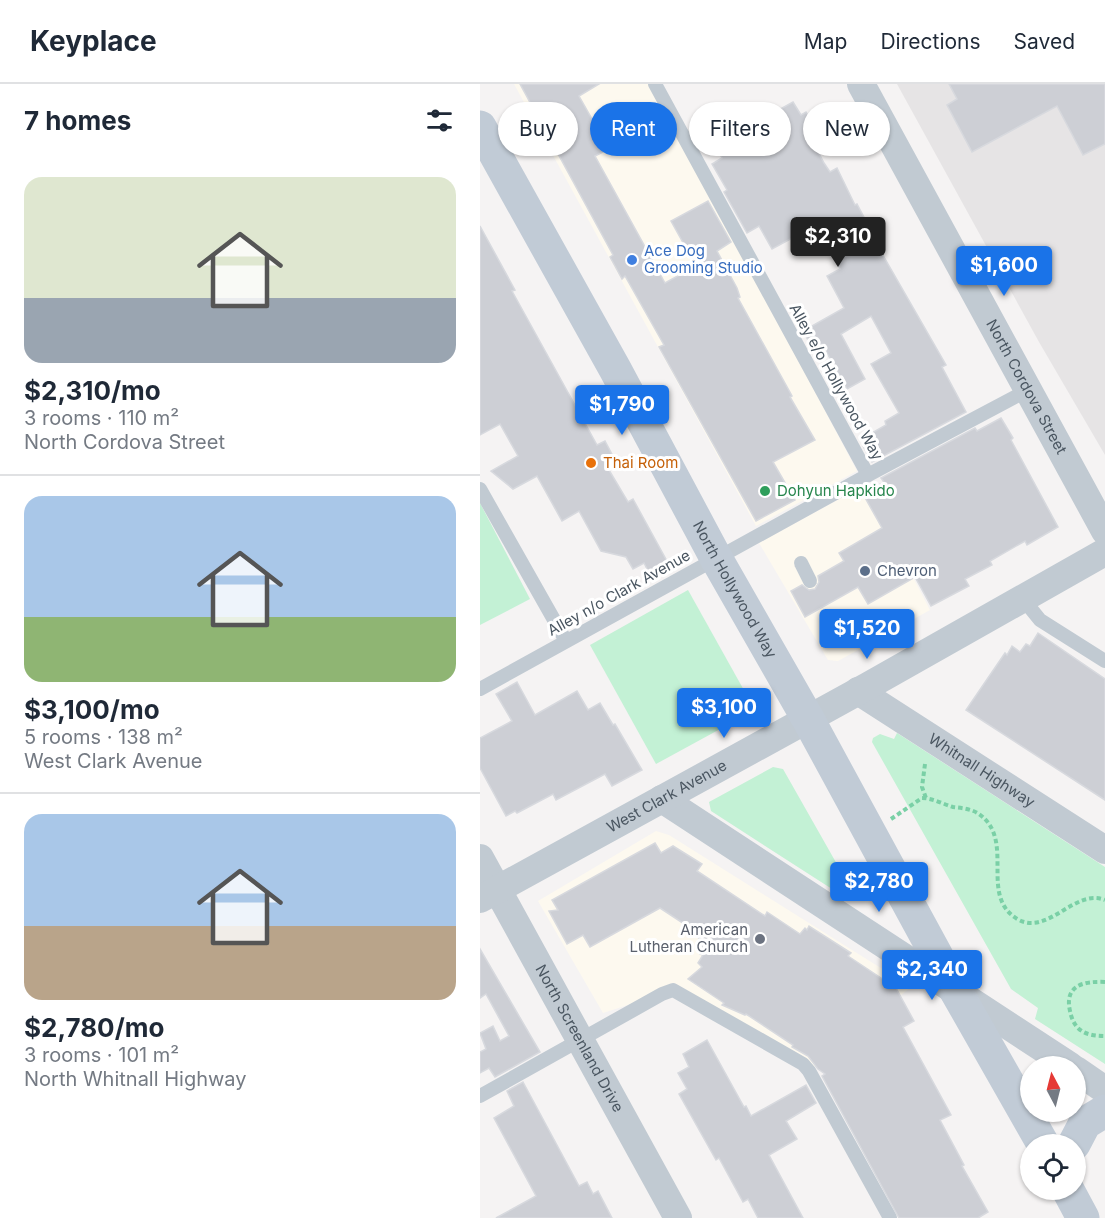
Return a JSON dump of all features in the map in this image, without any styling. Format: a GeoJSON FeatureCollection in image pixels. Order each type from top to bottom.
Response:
{"type":"FeatureCollection","features":[{"type":"Feature","properties":{"kind":"main road","name":"North Hollywood Way"},"geometry":{"type":"LineString","coordinates":[[480,128],[1036,1134]]}},
{"type":"Feature","properties":{"kind":"main road"},"geometry":{"type":"LineString","coordinates":[[1079,1134],[1085,1123],[1105,1111]]}},
{"type":"Feature","properties":{"kind":"main road"},"geometry":{"type":"LineString","coordinates":[[1073,1200],[1083,1218]]}},
{"type":"Feature","properties":{"kind":"street","name":"North Cordova Street"},"geometry":{"type":"LineString","coordinates":[[861,84],[1105,531]]}},
{"type":"Feature","properties":{"kind":"street","name":"West Clark Avenue"},"geometry":{"type":"LineString","coordinates":[[489,894],[808,719],[1105,552]]}},
{"type":"Feature","properties":{"kind":"street","name":"Whitnall Highway"},"geometry":{"type":"LineString","coordinates":[[858,691],[1105,850]]}},
{"type":"Feature","properties":{"kind":"street"},"geometry":{"type":"LineString","coordinates":[[662,799],[1055,1056]]}},
{"type":"Feature","properties":{"kind":"street","name":"North Screenland Drive"},"geometry":{"type":"LineString","coordinates":[[480,858],[489,894],[581,1041],[678,1218]]}},
{"type":"Feature","properties":{"kind":"street"},"geometry":{"type":"LineString","coordinates":[[1086,1077],[1105,1090]]}},
{"type":"Feature","properties":{"kind":"lane","name":"Alley e/o Hollywood Way"},"geometry":{"type":"LineString","coordinates":[[655,84],[868,475]]}},
{"type":"Feature","properties":{"kind":"lane","name":"Alley n/o Clark Avenue"},"geometry":{"type":"LineString","coordinates":[[480,688],[1028,390]]}},
{"type":"Feature","properties":{"kind":"lane"},"geometry":{"type":"LineString","coordinates":[[480,489],[566,641]]}},
{"type":"Feature","properties":{"kind":"lane"},"geometry":{"type":"LineString","coordinates":[[801,563],[810,581]]}},
{"type":"Feature","properties":{"kind":"lane"},"geometry":{"type":"LineString","coordinates":[[1023,599],[1040,620],[1105,661]]}},
{"type":"Feature","properties":{"kind":"lane"},"geometry":{"type":"LineString","coordinates":[[480,1096],[673,990],[803,1064],[890,1218]]}},
{"type":"Feature","properties":{"kind":"path"},"geometry":{"type":"LineString","coordinates":[[926,798],[922,787],[927,755],[933,740]]}},
{"type":"Feature","properties":{"kind":"path"},"geometry":{"type":"LineString","coordinates":[[870,832],[922,798],[978,813],[995,833],[998,844],[998,890],[1003,904],[1018,920],[1029,923],[1040,921],[1083,900],[1094,898],[1105,900]]}},
{"type":"Feature","properties":{"kind":"path"},"geometry":{"type":"LineString","coordinates":[[1105,982],[1086,983],[1075,987],[1069,995],[1068,1004],[1077,1028],[1086,1033],[1105,1036]]}},
{"type":"Feature","properties":{"kind":"shaded area"},"geometry":{"type":"Polygon","coordinates":[[[514,84],[651,84],[661,102],[590,102],[590,156],[677,156],[677,133],[857,471],[756,526],[553,156],[578,156],[578,102],[524,102],[514,84]]]}},
{"type":"Feature","properties":{"kind":"shaded area"},"geometry":{"type":"Polygon","coordinates":[[[897,84],[1105,84],[1105,455],[1039,342],[897,84]]]}},
{"type":"Feature","properties":{"kind":"shaded area"},"geometry":{"type":"Polygon","coordinates":[[[865,485],[930,610],[838,661],[828,660],[759,543],[865,485]]]}},
{"type":"Feature","properties":{"kind":"shaded area"},"geometry":{"type":"Polygon","coordinates":[[[656,831],[669,835],[911,987],[809,1071],[682,995],[662,994],[603,1013],[538,901],[656,831]]]}},
{"type":"Feature","properties":{"kind":"green space"},"geometry":{"type":"Polygon","coordinates":[[[480,503],[530,599],[480,625],[480,503]]]}},
{"type":"Feature","properties":{"kind":"green space"},"geometry":{"type":"Polygon","coordinates":[[[688,590],[755,710],[656,764],[590,645],[688,590]]]}},
{"type":"Feature","properties":{"kind":"green space"},"geometry":{"type":"Polygon","coordinates":[[[897,733],[1105,867],[1105,1064],[1035,1019],[1038,1008],[1011,989],[872,742],[873,738],[880,734],[894,739],[897,733]]]}},
{"type":"Feature","properties":{"kind":"green space"},"geometry":{"type":"Polygon","coordinates":[[[773,767],[783,769],[842,873],[843,878],[838,885],[840,889],[832,889],[711,811],[709,802],[773,767]]]}},
{"type":"Feature","properties":{"kind":"building"},"geometry":{"type":"Polygon","coordinates":[[[520,84],[599,84],[579,96],[590,115],[590,156],[595,156],[665,283],[696,266],[671,221],[708,201],[731,242],[717,251],[737,288],[740,297],[738,298],[815,440],[773,462],[795,500],[756,521],[659,347],[664,345],[625,276],[622,279],[610,257],[613,255],[559,156],[578,156],[578,102],[530,102],[520,84]]]}},
{"type":"Feature","properties":{"kind":"building"},"geometry":{"type":"Polygon","coordinates":[[[949,84],[1105,84],[1105,144],[1083,155],[1057,106],[972,152],[947,105],[957,99],[949,84]]]}},
{"type":"Feature","properties":{"kind":"building"},"geometry":{"type":"Polygon","coordinates":[[[793,102],[801,115],[803,114],[803,156],[820,156],[830,172],[837,168],[855,205],[857,204],[867,223],[865,224],[946,365],[942,367],[966,412],[872,462],[863,446],[873,440],[870,434],[886,425],[885,421],[899,413],[871,364],[891,353],[871,316],[841,334],[865,379],[847,389],[822,344],[813,349],[803,331],[844,308],[827,276],[840,269],[816,225],[772,249],[759,226],[747,233],[724,192],[727,190],[712,164],[722,158],[721,156],[791,156],[791,103],[793,102]]]}},
{"type":"Feature","properties":{"kind":"building"},"geometry":{"type":"Polygon","coordinates":[[[480,226],[515,290],[512,291],[597,445],[605,441],[615,460],[606,465],[628,502],[633,499],[668,563],[649,573],[644,563],[633,569],[626,557],[601,551],[579,511],[562,521],[537,476],[513,489],[491,471],[518,456],[500,424],[480,435],[480,226]]]}},
{"type":"Feature","properties":{"kind":"building"},"geometry":{"type":"Polygon","coordinates":[[[1001,418],[1058,527],[1027,545],[1025,541],[990,561],[992,565],[965,579],[969,586],[931,606],[915,577],[868,604],[858,587],[805,617],[791,591],[802,585],[809,590],[815,589],[819,582],[818,576],[844,561],[839,553],[882,528],[863,494],[884,482],[881,478],[975,428],[977,431],[1001,418]]]}},
{"type":"Feature","properties":{"kind":"building"},"geometry":{"type":"Polygon","coordinates":[[[1038,633],[1105,679],[1105,800],[966,710],[1005,653],[1007,655],[1012,646],[1020,652],[1026,644],[1030,646],[1038,633]]]}},
{"type":"Feature","properties":{"kind":"building"},"geometry":{"type":"Polygon","coordinates":[[[517,682],[535,715],[577,691],[588,710],[600,703],[642,770],[612,786],[605,774],[556,800],[553,794],[517,813],[515,811],[506,816],[480,768],[480,738],[512,721],[496,694],[517,682]]]}},
{"type":"Feature","properties":{"kind":"building"},"geometry":{"type":"Polygon","coordinates":[[[655,843],[661,853],[673,846],[702,864],[697,871],[765,916],[767,912],[800,934],[809,926],[851,953],[848,956],[896,988],[914,1021],[903,1027],[951,1115],[940,1120],[988,1212],[978,1218],[899,1218],[822,1076],[825,1074],[808,1056],[792,1047],[793,1045],[746,1014],[722,1005],[724,1003],[688,979],[702,967],[698,963],[703,955],[700,954],[704,948],[701,945],[703,941],[693,934],[695,931],[660,908],[590,947],[583,935],[567,944],[549,911],[558,910],[552,900],[655,843]]]}},
{"type":"Feature","properties":{"kind":"building"},"geometry":{"type":"Polygon","coordinates":[[[480,949],[540,1052],[495,1077],[489,1068],[480,1073],[480,1052],[486,1049],[480,1033],[493,1026],[500,1041],[509,1036],[486,994],[480,998],[480,949]]]}},
{"type":"Feature","properties":{"kind":"building"},"geometry":{"type":"Polygon","coordinates":[[[707,1040],[751,1116],[806,1085],[816,1103],[786,1121],[797,1139],[769,1155],[803,1218],[758,1218],[748,1199],[743,1202],[719,1158],[716,1160],[679,1094],[687,1089],[678,1073],[689,1067],[683,1054],[707,1040]]]}},
{"type":"Feature","properties":{"kind":"building"},"geometry":{"type":"Polygon","coordinates":[[[523,1082],[579,1186],[587,1182],[593,1194],[598,1191],[612,1218],[496,1218],[536,1196],[494,1118],[514,1106],[507,1091],[523,1082]]]}},
{"type":"Feature","properties":{"kind":"place","name":"Ace Dog Grooming Studio"},"geometry":{"type":"Point","coordinates":[632,260]}},
{"type":"Feature","properties":{"kind":"place","name":"Thai Room"},"geometry":{"type":"Point","coordinates":[591,463]}},
{"type":"Feature","properties":{"kind":"place","name":"Dohyun Hapkido"},"geometry":{"type":"Point","coordinates":[765,491]}},
{"type":"Feature","properties":{"kind":"place","name":"Chevron"},"geometry":{"type":"Point","coordinates":[865,571]}},
{"type":"Feature","properties":{"kind":"place","name":"American Lutheran Church"},"geometry":{"type":"Point","coordinates":[760,939]}}]}
